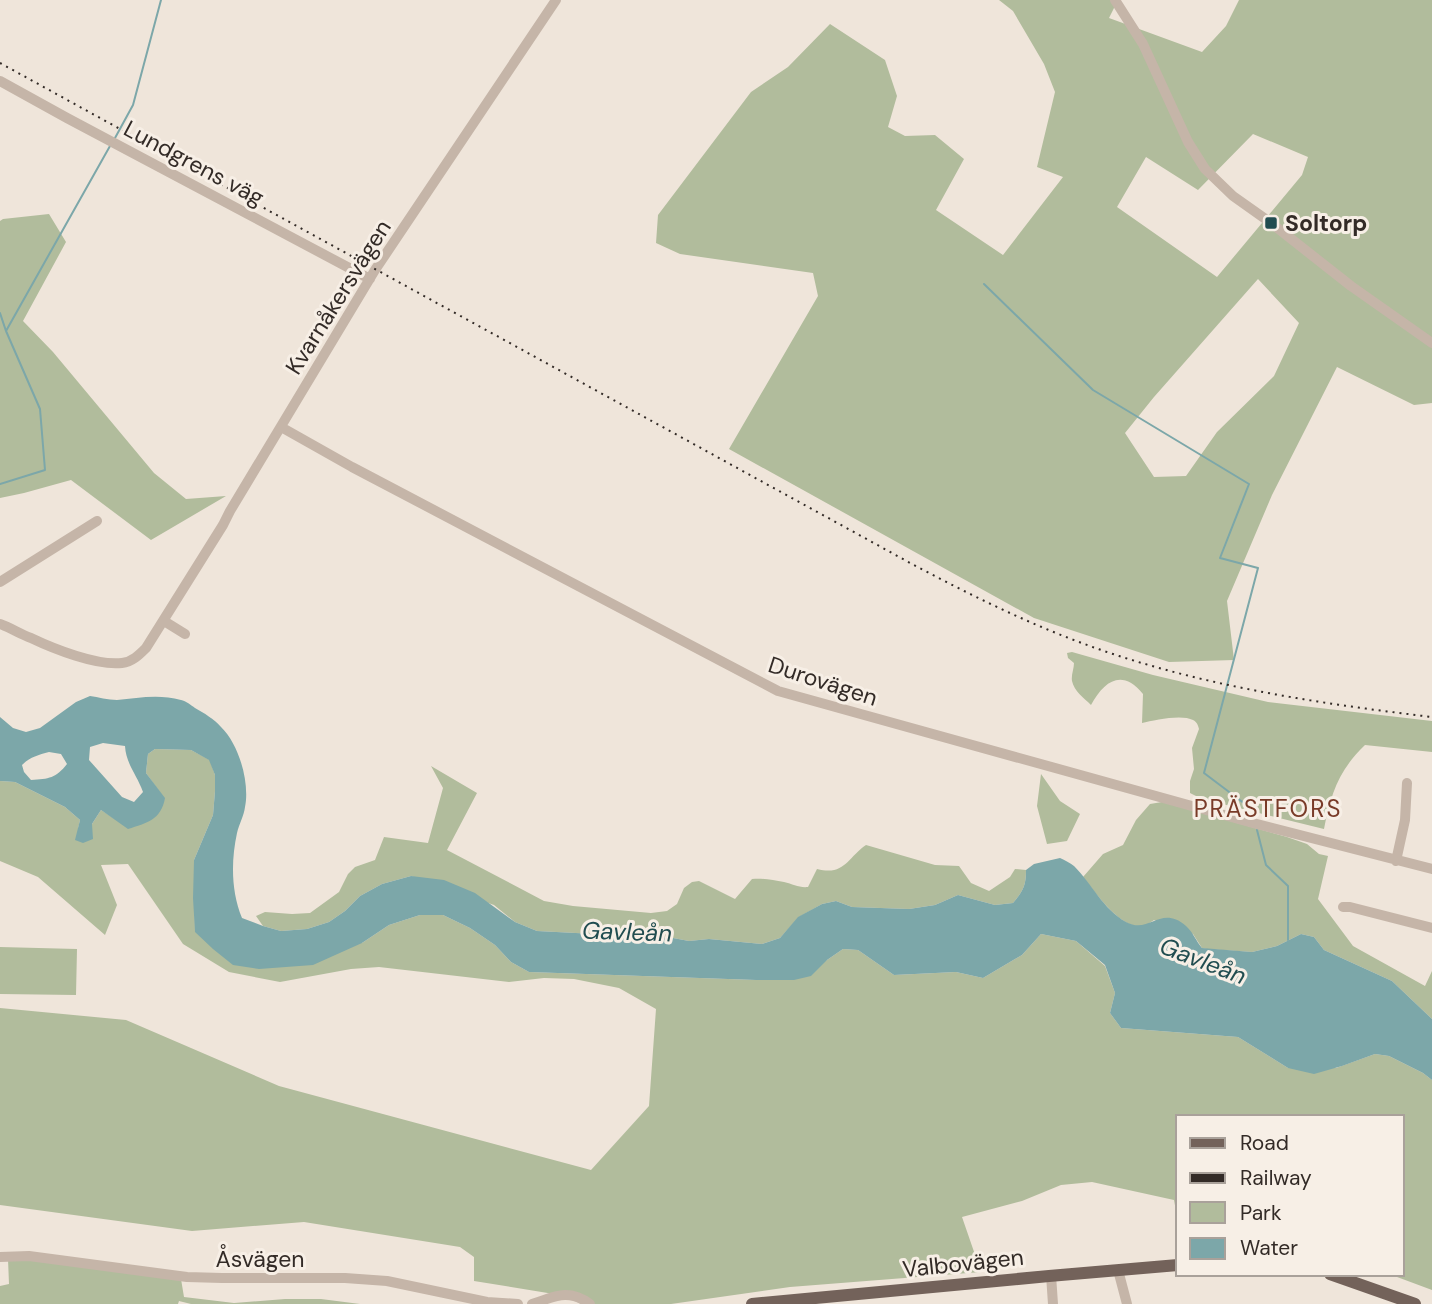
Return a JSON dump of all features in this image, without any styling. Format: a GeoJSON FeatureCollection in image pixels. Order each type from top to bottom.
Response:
{"type":"FeatureCollection","features":[{"type":"Feature","properties":{"kind":"main road","name":"Valbovägen"},"geometry":{"type":"LineString","coordinates":[[752,1304],[848,1299],[1051,1275],[1176,1265]]}},
{"type":"Feature","properties":{"kind":"main road"},"geometry":{"type":"LineString","coordinates":[[1336,1276],[1415,1304]]}},
{"type":"Feature","properties":{"kind":"street","name":"Kvarnåkersvägen"},"geometry":{"type":"LineString","coordinates":[[0,624],[51,646],[107,662],[124,663],[134,659],[146,648],[370,279],[556,0]]}},
{"type":"Feature","properties":{"kind":"street"},"geometry":{"type":"LineString","coordinates":[[1115,0],[1143,44],[1188,142],[1205,169],[1233,196],[1432,344]]}},
{"type":"Feature","properties":{"kind":"street","name":"Lundgrens väg"},"geometry":{"type":"LineString","coordinates":[[0,81],[370,279]]}},
{"type":"Feature","properties":{"kind":"street","name":"Durovägen"},"geometry":{"type":"LineString","coordinates":[[281,427],[778,691],[1253,823],[1432,869]]}},
{"type":"Feature","properties":{"kind":"street"},"geometry":{"type":"LineString","coordinates":[[0,582],[97,521]]}},
{"type":"Feature","properties":{"kind":"street"},"geometry":{"type":"LineString","coordinates":[[164,621],[185,634]]}},
{"type":"Feature","properties":{"kind":"street"},"geometry":{"type":"LineString","coordinates":[[1396,860],[1405,820],[1407,783]]}},
{"type":"Feature","properties":{"kind":"street"},"geometry":{"type":"LineString","coordinates":[[1343,907],[1432,928]]}},
{"type":"Feature","properties":{"kind":"street","name":"Åsvägen"},"geometry":{"type":"LineString","coordinates":[[0,1257],[29,1256],[187,1277],[387,1280],[487,1302],[518,1304]]}},
{"type":"Feature","properties":{"kind":"street"},"geometry":{"type":"LineString","coordinates":[[1118,1270],[1127,1304]]}},
{"type":"Feature","properties":{"kind":"street"},"geometry":{"type":"LineString","coordinates":[[1051,1275],[1053,1304]]}},
{"type":"Feature","properties":{"kind":"street"},"geometry":{"type":"LineString","coordinates":[[532,1304],[571,1294],[590,1304]]}},
{"type":"Feature","properties":{"kind":"green space"},"geometry":{"type":"Polygon","coordinates":[[[999,0],[1118,0],[1109,18],[1202,52],[1226,26],[1239,0],[1432,0],[1432,403],[1414,405],[1337,367],[1272,495],[1227,601],[1234,660],[1169,662],[1034,618],[729,449],[818,296],[813,273],[680,254],[656,243],[658,215],[751,92],[788,67],[830,24],[885,60],[897,96],[888,127],[905,136],[935,135],[964,159],[936,210],[1003,255],[1063,177],[1037,167],[1055,92],[1044,64],[1013,11],[999,0]],[[1253,134],[1198,190],[1146,157],[1117,207],[1217,277],[1302,175],[1308,157],[1253,134]],[[1258,279],[1125,433],[1154,477],[1186,476],[1217,432],[1274,376],[1299,323],[1258,279]]]}},
{"type":"Feature","properties":{"kind":"green space"},"geometry":{"type":"Polygon","coordinates":[[[49,214],[66,242],[23,321],[53,352],[154,473],[186,499],[226,496],[151,540],[71,480],[0,498],[0,221],[49,214]]]}},
{"type":"Feature","properties":{"kind":"green space"},"geometry":{"type":"Polygon","coordinates":[[[1072,652],[1153,675],[1268,702],[1432,721],[1432,752],[1365,745],[1348,764],[1337,784],[1324,829],[1202,799],[1190,793],[1194,769],[1192,748],[1199,729],[1196,723],[1188,718],[1175,718],[1142,723],[1143,694],[1128,681],[1108,684],[1091,705],[1073,685],[1074,663],[1067,653],[1072,652]]]}},
{"type":"Feature","properties":{"kind":"green space"},"geometry":{"type":"Polygon","coordinates":[[[155,749],[191,750],[210,760],[215,775],[213,815],[194,860],[195,932],[362,943],[389,925],[420,915],[443,915],[470,928],[495,945],[511,962],[529,972],[756,980],[827,960],[843,949],[858,950],[894,975],[956,972],[983,978],[1022,955],[1041,934],[1076,941],[1105,966],[1115,993],[1110,1013],[1121,1028],[1238,1037],[1288,1068],[1336,1068],[1375,1054],[1389,1056],[1432,1080],[1432,1290],[1394,1276],[1404,1276],[1404,1115],[1176,1115],[1176,1211],[1174,1200],[1092,1182],[1061,1185],[1022,1201],[962,1217],[981,1272],[790,1287],[671,1304],[581,1304],[566,1296],[474,1281],[474,1257],[460,1247],[304,1222],[192,1231],[0,1205],[0,1008],[126,1020],[279,1086],[591,1170],[649,1106],[656,1009],[619,988],[574,979],[544,978],[509,982],[379,967],[351,969],[280,982],[229,972],[183,944],[128,864],[101,865],[117,905],[105,935],[38,877],[0,861],[0,781],[15,782],[65,807],[80,820],[78,829],[92,824],[101,810],[129,828],[164,798],[146,773],[148,754],[155,749]]]}},
{"type":"Feature","properties":{"kind":"green space"},"geometry":{"type":"Polygon","coordinates":[[[431,766],[477,793],[447,850],[544,901],[651,913],[667,911],[677,904],[684,888],[692,882],[699,881],[735,899],[752,879],[808,887],[817,869],[826,871],[840,868],[866,845],[935,865],[959,866],[971,883],[989,891],[1010,877],[1015,869],[1026,870],[1025,880],[1022,892],[1013,903],[995,905],[958,895],[935,905],[909,909],[852,907],[836,901],[822,904],[799,917],[780,938],[762,944],[537,931],[515,922],[494,905],[411,876],[382,884],[360,896],[329,922],[307,929],[281,931],[263,926],[256,916],[265,912],[310,913],[339,892],[348,874],[355,867],[375,860],[384,837],[428,843],[443,788],[431,766]]]}},
{"type":"Feature","properties":{"kind":"green space"},"geometry":{"type":"Polygon","coordinates":[[[1041,774],[1060,801],[1080,814],[1067,841],[1047,844],[1037,806],[1041,774]]]}},
{"type":"Feature","properties":{"kind":"green space"},"geometry":{"type":"Polygon","coordinates":[[[1162,802],[1287,837],[1328,856],[1318,899],[1353,946],[1425,986],[1432,971],[1432,1019],[1392,981],[1324,950],[1314,937],[1301,934],[1277,946],[1252,952],[1207,949],[1202,948],[1193,934],[1154,920],[1145,926],[1136,926],[1118,917],[1083,877],[1103,854],[1123,845],[1136,820],[1150,804],[1162,802]]]}},
{"type":"Feature","properties":{"kind":"green space"},"geometry":{"type":"Polygon","coordinates":[[[0,947],[77,949],[76,995],[0,994],[0,947]]]}},
{"type":"Feature","properties":{"kind":"green space"},"geometry":{"type":"Polygon","coordinates":[[[8,1259],[46,1260],[181,1279],[184,1297],[234,1303],[321,1299],[360,1304],[191,1304],[179,1301],[178,1304],[0,1304],[0,1286],[9,1284],[8,1259]]]}},
{"type":"Feature","properties":{"kind":"water","name":"Gavleån"},"geometry":{"type":"Polygon","coordinates":[[[90,696],[117,700],[173,698],[185,701],[205,714],[227,734],[242,764],[246,787],[234,854],[236,897],[242,918],[263,926],[281,931],[307,929],[329,922],[360,896],[382,884],[411,876],[444,880],[475,893],[515,922],[537,931],[762,944],[780,938],[798,917],[822,904],[836,901],[852,907],[909,909],[935,905],[958,895],[995,905],[1013,903],[1023,888],[1026,870],[1034,864],[1060,858],[1074,866],[1118,917],[1134,925],[1169,918],[1186,926],[1202,948],[1252,952],[1277,946],[1301,934],[1314,937],[1324,950],[1392,981],[1432,1019],[1432,1080],[1389,1056],[1375,1054],[1314,1074],[1288,1068],[1238,1037],[1121,1028],[1110,1013],[1115,993],[1105,965],[1076,941],[1041,934],[1022,955],[983,978],[956,972],[894,975],[858,950],[843,949],[811,976],[794,980],[756,980],[529,972],[511,962],[495,945],[470,928],[443,915],[420,915],[389,925],[362,943],[313,965],[259,969],[233,965],[195,932],[194,860],[213,815],[215,791],[215,775],[209,760],[191,750],[155,749],[148,754],[146,773],[165,798],[157,816],[128,829],[101,810],[92,824],[93,839],[83,843],[75,840],[80,820],[65,807],[15,782],[0,781],[0,717],[13,728],[26,732],[40,728],[76,702],[90,696]],[[103,743],[90,747],[89,760],[122,797],[134,802],[143,792],[125,746],[103,743]],[[49,752],[31,758],[22,765],[31,780],[52,777],[67,764],[61,754],[49,752]]]}},
{"type":"Feature","properties":{"kind":"waterway"},"geometry":{"type":"LineString","coordinates":[[115,138],[133,105],[161,0]]}},
{"type":"Feature","properties":{"kind":"waterway"},"geometry":{"type":"LineString","coordinates":[[6,331],[110,146]]}},
{"type":"Feature","properties":{"kind":"waterway"},"geometry":{"type":"LineString","coordinates":[[984,284],[1093,390],[1249,484],[1220,558],[1258,568],[1204,773],[1253,810],[1254,815]]}},
{"type":"Feature","properties":{"kind":"waterway"},"geometry":{"type":"LineString","coordinates":[[0,313],[40,409],[45,470],[0,484]]}},
{"type":"Feature","properties":{"kind":"waterway"},"geometry":{"type":"LineString","coordinates":[[1257,830],[1266,865],[1288,886],[1288,940]]}},
{"type":"Feature","properties":{"kind":"railway"},"geometry":{"type":"LineString","coordinates":[[0,63],[912,564],[1009,613],[1110,653],[1189,676],[1310,700],[1432,717]]}},
{"type":"Feature","properties":{"kind":"place","name":"Soltorp"},"geometry":{"type":"Point","coordinates":[1271,223]}},
{"type":"Feature","properties":{"kind":"district","name":"PRÄSTFORS"},"geometry":{"type":"Point","coordinates":[1268,809]}}]}
